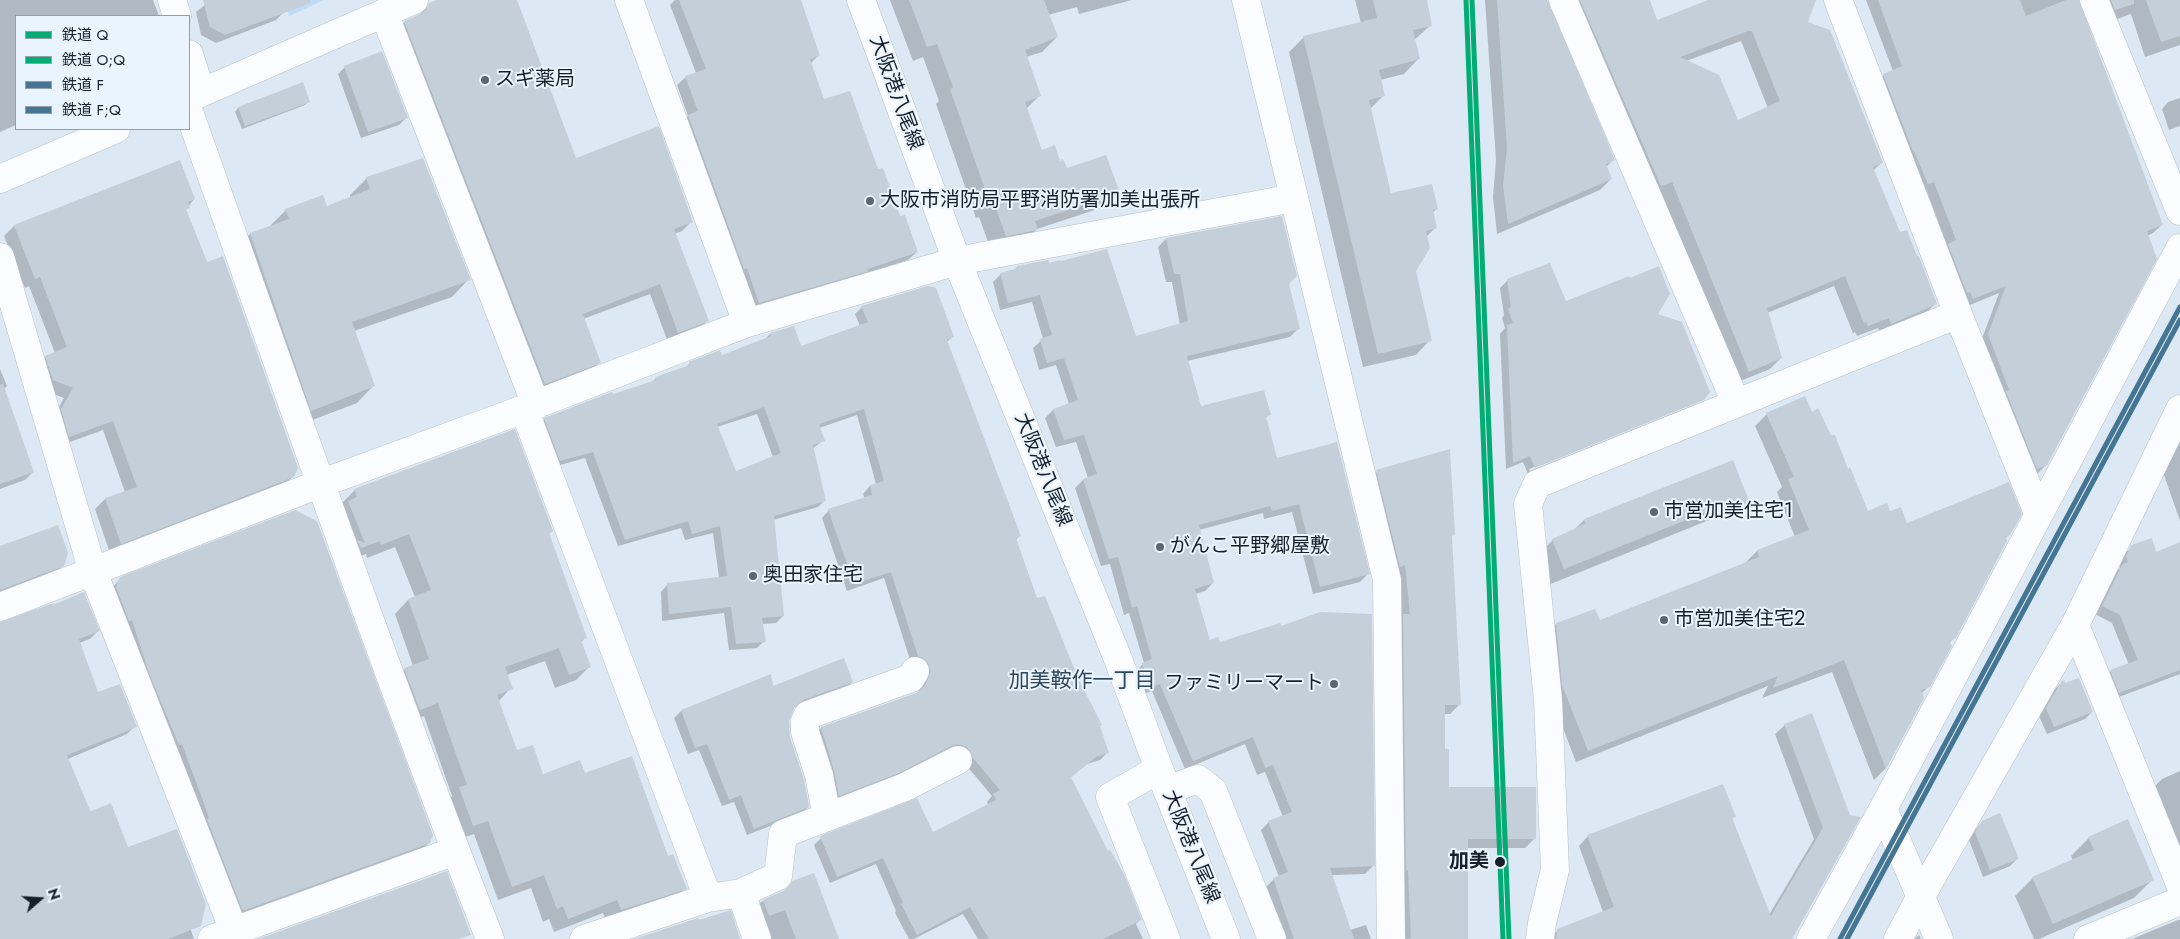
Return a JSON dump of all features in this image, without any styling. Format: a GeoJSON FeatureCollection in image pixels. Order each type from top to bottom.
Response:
{"type":"FeatureCollection","features":[{"type":"Feature","properties":{"kind":"street"},"geometry":{"type":"LineString","coordinates":[[172,0],[177,15]]}},
{"type":"Feature","properties":{"kind":"street"},"geometry":{"type":"LineString","coordinates":[[193,101],[414,0]]}},
{"type":"Feature","properties":{"kind":"street"},"geometry":{"type":"LineString","coordinates":[[629,0],[747,322]]}},
{"type":"Feature","properties":{"kind":"street","name":"大阪港八尾線"},"geometry":{"type":"LineString","coordinates":[[861,0],[957,261],[1118,659],[1226,939]]}},
{"type":"Feature","properties":{"kind":"street"},"geometry":{"type":"LineString","coordinates":[[1246,0],[1387,580],[1391,939]]}},
{"type":"Feature","properties":{"kind":"street"},"geometry":{"type":"LineString","coordinates":[[1564,0],[1736,403]]}},
{"type":"Feature","properties":{"kind":"street"},"geometry":{"type":"LineString","coordinates":[[1838,0],[1958,314],[2038,513]]}},
{"type":"Feature","properties":{"kind":"street"},"geometry":{"type":"LineString","coordinates":[[2094,0],[2180,211]]}},
{"type":"Feature","properties":{"kind":"street"},"geometry":{"type":"LineString","coordinates":[[384,13],[530,407],[708,898]]}},
{"type":"Feature","properties":{"kind":"street"},"geometry":{"type":"LineString","coordinates":[[190,66],[193,101],[322,483],[490,939]]}},
{"type":"Feature","properties":{"kind":"street"},"geometry":{"type":"LineString","coordinates":[[0,179],[114,130]]}},
{"type":"Feature","properties":{"kind":"street"},"geometry":{"type":"LineString","coordinates":[[0,607],[322,483],[530,407],[747,322],[957,261],[1294,198]]}},
{"type":"Feature","properties":{"kind":"street"},"geometry":{"type":"LineString","coordinates":[[1811,939],[1883,809],[2038,513],[2180,248]]}},
{"type":"Feature","properties":{"kind":"street"},"geometry":{"type":"LineString","coordinates":[[0,257],[93,572],[223,935],[456,851]]}},
{"type":"Feature","properties":{"kind":"street"},"geometry":{"type":"LineString","coordinates":[[1540,939],[1555,870],[1548,700],[1528,504],[1538,484],[1958,314]]}},
{"type":"Feature","properties":{"kind":"street"},"geometry":{"type":"LineString","coordinates":[[1898,939],[2075,625],[2180,409]]}},
{"type":"Feature","properties":{"kind":"street"},"geometry":{"type":"LineString","coordinates":[[2075,625],[2180,884]]}},
{"type":"Feature","properties":{"kind":"street"},"geometry":{"type":"LineString","coordinates":[[827,817],[819,775],[805,732],[805,721],[808,716],[911,678],[915,672]]}},
{"type":"Feature","properties":{"kind":"street"},"geometry":{"type":"LineString","coordinates":[[584,939],[708,898],[741,893],[778,876],[783,834],[905,787],[958,760]]}},
{"type":"Feature","properties":{"kind":"street"},"geometry":{"type":"LineString","coordinates":[[1166,939],[1110,797],[1163,779],[1198,779],[1213,791],[1272,939]]}},
{"type":"Feature","properties":{"kind":"street"},"geometry":{"type":"LineString","coordinates":[[1883,809],[1939,939]]}},
{"type":"Feature","properties":{"kind":"street"},"geometry":{"type":"LineString","coordinates":[[741,893],[757,939]]}},
{"type":"Feature","properties":{"kind":"street"},"geometry":{"type":"LineString","coordinates":[[2088,939],[2180,901]]}},
{"type":"Feature","properties":{"kind":"shaded area"},"geometry":{"type":"Polygon","coordinates":[[[283,0],[324,0],[289,16],[283,0]]]}},
{"type":"Feature","properties":{"kind":"building"},"geometry":{"type":"Polygon","coordinates":[[[203,0],[310,0],[311,3],[225,35],[210,27],[203,0]]]}},
{"type":"Feature","properties":{"kind":"building"},"geometry":{"type":"Polygon","coordinates":[[[437,0],[517,0],[576,158],[659,126],[693,222],[674,229],[709,321],[678,333],[660,284],[583,314],[601,363],[545,384],[404,21],[421,14],[426,10],[429,3],[437,0]]]}},
{"type":"Feature","properties":{"kind":"building"},"geometry":{"type":"Polygon","coordinates":[[[679,0],[801,0],[820,56],[810,59],[824,99],[850,91],[878,169],[883,168],[900,216],[905,215],[918,252],[865,270],[869,271],[759,303],[747,268],[744,269],[688,115],[698,111],[685,76],[706,69],[679,0]]]}},
{"type":"Feature","properties":{"kind":"building"},"geometry":{"type":"Polygon","coordinates":[[[909,0],[1044,0],[1058,37],[1025,50],[1041,96],[1025,102],[1042,150],[1055,145],[1060,161],[1063,159],[1067,168],[1106,155],[1120,193],[1035,221],[1038,230],[1006,236],[994,203],[990,204],[950,89],[953,87],[937,44],[927,47],[909,0]]]}},
{"type":"Feature","properties":{"kind":"building"},"geometry":{"type":"Polygon","coordinates":[[[1373,0],[1427,0],[1432,26],[1413,30],[1420,59],[1379,70],[1385,96],[1369,100],[1391,193],[1432,184],[1438,209],[1433,210],[1437,228],[1426,231],[1430,248],[1416,271],[1432,341],[1378,354],[1303,36],[1377,18],[1373,0]]]}},
{"type":"Feature","properties":{"kind":"building"},"geometry":{"type":"Polygon","coordinates":[[[1497,0],[1548,0],[1615,160],[1606,164],[1612,179],[1508,224],[1503,186],[1507,148],[1497,0]]]}},
{"type":"Feature","properties":{"kind":"building"},"geometry":{"type":"Polygon","coordinates":[[[1580,0],[1650,0],[1657,20],[1708,0],[1816,0],[1808,22],[1830,30],[1883,163],[1873,167],[1900,232],[1907,230],[1937,304],[1891,324],[1889,318],[1868,326],[1866,322],[1864,323],[1845,276],[1767,308],[1782,358],[1749,372],[1672,182],[1661,186],[1580,0]],[[1752,31],[1680,57],[1719,75],[1738,120],[1780,101],[1752,31]]]}},
{"type":"Feature","properties":{"kind":"building"},"geometry":{"type":"Polygon","coordinates":[[[1878,0],[2020,0],[2026,16],[2066,0],[2079,0],[2163,225],[2147,231],[2157,259],[2047,465],[2037,469],[2006,391],[2009,390],[1988,334],[2006,286],[1973,299],[1970,292],[1967,293],[1948,244],[1956,240],[1934,182],[1928,184],[1883,74],[1902,66],[1878,0]]]}},
{"type":"Feature","properties":{"kind":"building"},"geometry":{"type":"Polygon","coordinates":[[[2111,0],[2134,0],[2134,4],[2115,10],[2111,0]]]}},
{"type":"Feature","properties":{"kind":"building"},"geometry":{"type":"Polygon","coordinates":[[[2146,0],[2180,0],[2180,36],[2161,42],[2146,0]]]}},
{"type":"Feature","properties":{"kind":"building"},"geometry":{"type":"Polygon","coordinates":[[[382,51],[408,118],[368,132],[344,66],[382,51]]]}},
{"type":"Feature","properties":{"kind":"building"},"geometry":{"type":"Polygon","coordinates":[[[303,82],[310,102],[245,126],[238,107],[303,82]]]}},
{"type":"Feature","properties":{"kind":"building"},"geometry":{"type":"Polygon","coordinates":[[[423,158],[471,280],[352,322],[375,386],[311,411],[250,233],[289,219],[285,209],[323,195],[327,206],[370,189],[366,177],[423,158]]]}},
{"type":"Feature","properties":{"kind":"building"},"geometry":{"type":"Polygon","coordinates":[[[180,160],[195,199],[188,202],[190,208],[186,209],[207,262],[223,256],[298,468],[294,477],[121,544],[105,498],[137,487],[113,421],[69,437],[61,409],[73,388],[53,380],[45,356],[67,347],[40,277],[35,279],[14,225],[180,160]]]}},
{"type":"Feature","properties":{"kind":"building"},"geometry":{"type":"Polygon","coordinates":[[[1282,216],[1297,276],[1289,284],[1300,329],[1187,356],[1201,406],[1264,390],[1271,415],[1266,416],[1277,458],[1337,442],[1370,574],[1320,587],[1299,504],[1272,511],[1270,506],[1199,525],[1214,583],[1195,589],[1210,640],[1218,637],[1220,642],[1280,623],[1281,626],[1320,612],[1372,614],[1375,866],[1330,868],[1354,939],[1294,939],[1273,878],[1288,872],[1268,821],[1292,812],[1273,765],[1265,768],[1253,737],[1193,761],[1160,684],[1151,687],[1142,663],[1152,659],[1137,606],[1132,608],[1118,557],[1109,559],[1083,479],[1097,474],[1084,435],[1064,440],[1053,409],[1078,400],[1064,358],[1047,363],[1040,339],[1052,335],[1040,295],[1008,303],[1000,273],[1018,268],[1017,266],[1048,260],[1049,263],[1061,261],[1107,249],[1136,336],[1188,321],[1180,274],[1174,274],[1166,238],[1282,216]]]}},
{"type":"Feature","properties":{"kind":"building"},"geometry":{"type":"Polygon","coordinates":[[[1550,263],[1566,301],[1659,266],[1670,294],[1658,314],[1682,322],[1710,392],[1704,400],[1535,468],[1530,456],[1513,463],[1507,325],[1513,323],[1508,309],[1511,307],[1507,279],[1550,263]]]}},
{"type":"Feature","properties":{"kind":"building"},"geometry":{"type":"Polygon","coordinates":[[[928,286],[936,288],[954,337],[947,340],[1021,536],[1016,538],[1037,598],[1045,596],[1078,678],[1102,725],[1100,726],[1109,753],[1096,757],[1071,777],[1108,851],[1110,850],[1124,874],[1142,920],[1103,939],[989,939],[970,907],[917,935],[901,904],[903,903],[883,858],[837,877],[820,836],[917,798],[933,832],[996,800],[993,794],[1000,790],[973,758],[967,747],[958,744],[899,773],[839,796],[834,770],[821,727],[916,693],[925,686],[931,671],[928,663],[918,656],[891,572],[854,584],[828,509],[872,495],[870,485],[884,481],[864,409],[819,424],[825,441],[813,445],[826,501],[774,516],[784,616],[762,618],[766,642],[736,644],[731,607],[669,614],[667,583],[727,576],[720,526],[692,534],[688,521],[625,540],[593,452],[560,461],[544,418],[612,392],[613,394],[656,380],[655,377],[690,365],[689,362],[720,350],[722,355],[771,336],[770,333],[794,326],[801,346],[868,322],[861,306],[928,286]],[[764,407],[717,424],[736,471],[781,453],[764,407]]]}},
{"type":"Feature","properties":{"kind":"building"},"geometry":{"type":"Polygon","coordinates":[[[3,384],[34,472],[0,484],[0,385],[3,384]]]}},
{"type":"Feature","properties":{"kind":"building"},"geometry":{"type":"Polygon","coordinates":[[[1805,396],[1812,412],[1818,408],[1831,435],[1835,435],[1848,469],[1850,467],[1868,511],[1887,503],[1890,511],[1901,507],[1907,523],[2009,482],[2022,514],[2010,535],[2006,537],[2007,541],[1956,638],[1949,641],[1952,646],[1930,687],[1921,690],[1924,698],[1886,769],[1844,660],[1773,688],[1778,676],[1588,751],[1562,685],[1556,623],[1595,609],[1600,620],[1759,557],[1757,550],[1809,530],[1788,479],[1794,477],[1766,413],[1805,396]]]}},
{"type":"Feature","properties":{"kind":"building"},"geometry":{"type":"Polygon","coordinates":[[[515,429],[553,531],[549,533],[587,638],[581,640],[591,667],[569,675],[559,648],[505,667],[513,689],[497,695],[517,750],[533,745],[543,774],[580,760],[585,773],[632,756],[668,856],[673,854],[687,889],[621,910],[617,900],[568,919],[563,906],[557,909],[544,875],[512,887],[488,821],[473,826],[459,787],[467,785],[438,703],[420,710],[404,668],[429,659],[408,599],[431,590],[409,534],[381,545],[380,541],[361,548],[357,540],[365,543],[348,501],[357,497],[354,489],[515,429]]]}},
{"type":"Feature","properties":{"kind":"building"},"geometry":{"type":"Polygon","coordinates":[[[1450,449],[1455,535],[1452,536],[1461,705],[1445,705],[1445,749],[1449,749],[1449,787],[1536,787],[1536,839],[1468,839],[1468,939],[1411,939],[1408,870],[1406,870],[1403,614],[1410,614],[1405,565],[1400,567],[1376,470],[1450,449]]]}},
{"type":"Feature","properties":{"kind":"building","name":"市営加美住宅1"},"geometry":{"type":"Polygon","coordinates":[[[1733,460],[1752,508],[1721,506],[1564,569],[1552,539],[1585,524],[1584,519],[1733,460]]]}},
{"type":"Feature","properties":{"kind":"building"},"geometry":{"type":"Polygon","coordinates":[[[295,510],[317,521],[433,835],[430,843],[245,910],[242,909],[207,819],[209,818],[182,744],[179,745],[149,673],[132,620],[129,621],[116,587],[120,577],[295,510]]]}},
{"type":"Feature","properties":{"kind":"building"},"geometry":{"type":"Polygon","coordinates":[[[58,525],[68,553],[64,566],[0,590],[0,546],[58,525]]]}},
{"type":"Feature","properties":{"kind":"building"},"geometry":{"type":"Polygon","coordinates":[[[2152,538],[2156,552],[2180,542],[2180,670],[2119,693],[2110,670],[2138,660],[2120,615],[2102,606],[2122,565],[2128,562],[2126,556],[2131,545],[2152,538]]]}},
{"type":"Feature","properties":{"kind":"building"},"geometry":{"type":"Polygon","coordinates":[[[84,592],[100,631],[79,639],[98,692],[120,684],[137,727],[67,755],[89,808],[91,811],[111,803],[128,847],[177,829],[206,904],[201,926],[168,939],[0,939],[0,622],[54,603],[53,605],[84,592]]]}},
{"type":"Feature","properties":{"kind":"building"},"geometry":{"type":"Polygon","coordinates":[[[844,658],[853,682],[803,700],[794,708],[789,721],[790,737],[804,779],[809,807],[754,829],[741,795],[729,800],[707,744],[695,748],[681,710],[771,674],[773,686],[844,658]]]}},
{"type":"Feature","properties":{"kind":"building"},"geometry":{"type":"Polygon","coordinates":[[[2079,678],[2093,712],[2054,727],[2046,708],[2061,682],[2064,680],[2065,683],[2079,678]]]}},
{"type":"Feature","properties":{"kind":"building"},"geometry":{"type":"Polygon","coordinates":[[[1812,713],[1850,815],[1861,817],[1792,939],[1556,939],[1557,929],[1614,907],[1587,835],[1723,784],[1736,817],[1732,818],[1771,916],[1823,828],[1784,724],[1812,713]]]}},
{"type":"Feature","properties":{"kind":"building"},"geometry":{"type":"Polygon","coordinates":[[[2000,813],[2019,859],[1990,870],[1975,832],[1982,821],[2000,813]]]}},
{"type":"Feature","properties":{"kind":"building"},"geometry":{"type":"Polygon","coordinates":[[[2128,819],[2154,880],[2053,924],[2032,877],[2094,850],[2088,837],[2128,819]]]}},
{"type":"Feature","properties":{"kind":"building"},"geometry":{"type":"Polygon","coordinates":[[[447,871],[471,935],[459,939],[258,939],[447,871]]]}},
{"type":"Feature","properties":{"kind":"building"},"geometry":{"type":"Polygon","coordinates":[[[814,873],[839,939],[796,939],[785,910],[769,916],[763,900],[785,890],[792,881],[814,873]]]}},
{"type":"Feature","properties":{"kind":"building"},"geometry":{"type":"Polygon","coordinates":[[[731,910],[740,939],[634,939],[698,918],[699,920],[731,910]]]}},
{"type":"Feature","properties":{"kind":"rail line","name":"O;Q"},"geometry":{"type":"LineString","coordinates":[[1466,0],[1503,939]]}},
{"type":"Feature","properties":{"kind":"rail line","name":"Q"},"geometry":{"type":"LineString","coordinates":[[1472,0],[1509,939]]}},
{"type":"Feature","properties":{"kind":"rail line","name":"F"},"geometry":{"type":"LineString","coordinates":[[1840,939],[2180,307]]}},
{"type":"Feature","properties":{"kind":"rail line","name":"F;Q"},"geometry":{"type":"LineString","coordinates":[[1847,939],[2180,320]]}},
{"type":"Feature","properties":{"kind":"place","name":"スギ薬局"},"geometry":{"type":"Point","coordinates":[485,80]}},
{"type":"Feature","properties":{"kind":"place","name":"大阪市消防局平野消防署加美出張所"},"geometry":{"type":"Point","coordinates":[870,201]}},
{"type":"Feature","properties":{"kind":"place","name":"市営加美住宅1"},"geometry":{"type":"Point","coordinates":[1654,512]}},
{"type":"Feature","properties":{"kind":"place","name":"がんこ平野郷屋敷"},"geometry":{"type":"Point","coordinates":[1160,547]}},
{"type":"Feature","properties":{"kind":"place","name":"奥田家住宅"},"geometry":{"type":"Point","coordinates":[753,576]}},
{"type":"Feature","properties":{"kind":"place","name":"市営加美住宅2"},"geometry":{"type":"Point","coordinates":[1664,620]}},
{"type":"Feature","properties":{"kind":"place","name":"ファミリーマート"},"geometry":{"type":"Point","coordinates":[1334,684]}},
{"type":"Feature","properties":{"kind":"place","name":"加美"},"geometry":{"type":"Point","coordinates":[1500,862]}},
{"type":"Feature","properties":{"kind":"district","name":"加美鞍作一丁目"},"geometry":{"type":"Point","coordinates":[1082,682]}}]}
